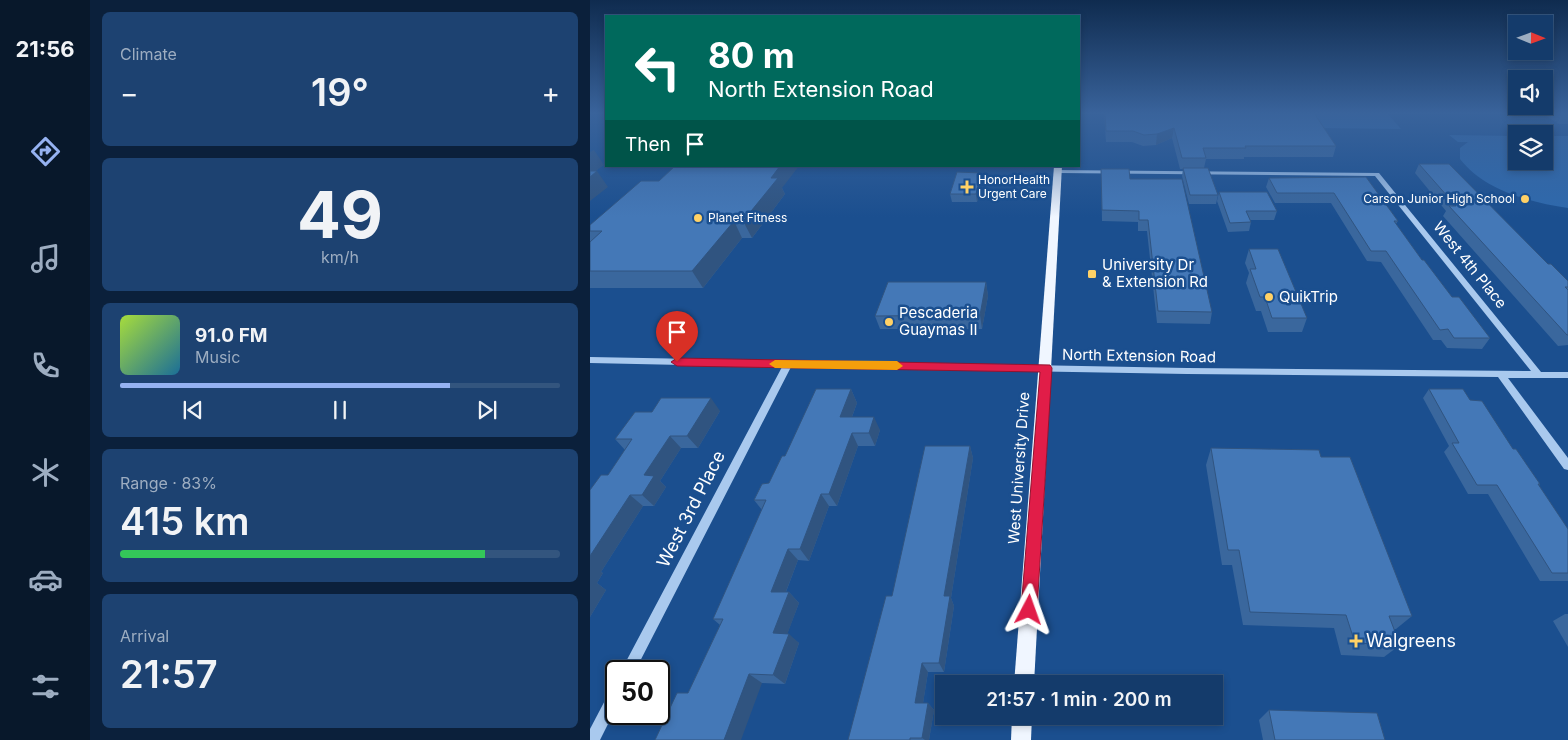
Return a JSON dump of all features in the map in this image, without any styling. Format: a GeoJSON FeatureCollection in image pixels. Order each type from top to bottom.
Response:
{"type":"FeatureCollection","features":[{"type":"Feature","properties":{"kind":"main road","name":"West University Drive"},"geometry":{"type":"LineString","coordinates":[[1025,675],[1058,169]]}},
{"type":"Feature","properties":{"kind":"main road"},"geometry":{"type":"LineString","coordinates":[[1021,740],[1022,725]]}},
{"type":"Feature","properties":{"kind":"street","name":"West 4th Place"},"geometry":{"type":"LineString","coordinates":[[1058,169],[1377,174],[1539,375]]}},
{"type":"Feature","properties":{"kind":"street","name":"North Extension Road"},"geometry":{"type":"LineString","coordinates":[[590,360],[1568,375]]}},
{"type":"Feature","properties":{"kind":"street","name":"West 3rd Place"},"geometry":{"type":"LineString","coordinates":[[634,660],[788,364]]}},
{"type":"Feature","properties":{"kind":"street"},"geometry":{"type":"LineString","coordinates":[[1501,375],[1568,466]]}},
{"type":"Feature","properties":{"kind":"street"},"geometry":{"type":"LineString","coordinates":[[592,740],[605,715]]}},
{"type":"Feature","properties":{"kind":"shaded area"},"geometry":{"type":"Polygon","coordinates":[[[1461,148],[1508,148],[1508,170],[1553,170],[1553,148],[1568,148],[1568,208],[1524,198],[1495,187],[1470,170],[1460,159],[1461,148]]]}},
{"type":"Feature","properties":{"kind":"building"},"geometry":{"type":"Polygon","coordinates":[[[1179,148],[1246,148],[1203,148],[1206,158],[1182,158],[1179,148]]]}},
{"type":"Feature","properties":{"kind":"building"},"geometry":{"type":"Polygon","coordinates":[[[1419,164],[1449,164],[1548,264],[1551,264],[1568,281],[1568,287],[1565,287],[1568,290],[1568,335],[1449,206],[1456,206],[1419,164]]]}},
{"type":"Feature","properties":{"kind":"building","name":"Planet Fitness"},"geometry":{"type":"Polygon","coordinates":[[[674,167],[779,167],[771,178],[778,178],[743,221],[734,221],[692,271],[590,271],[590,242],[602,231],[590,231],[590,225],[641,181],[659,181],[674,167]]]}},
{"type":"Feature","properties":{"kind":"building"},"geometry":{"type":"Polygon","coordinates":[[[1183,168],[1208,168],[1218,195],[1190,195],[1183,168]]]}},
{"type":"Feature","properties":{"kind":"building"},"geometry":{"type":"Polygon","coordinates":[[[1101,169],[1129,169],[1130,179],[1182,179],[1212,312],[1158,311],[1148,220],[1139,220],[1139,211],[1102,210],[1101,169]]]}},
{"type":"Feature","properties":{"kind":"building"},"geometry":{"type":"Polygon","coordinates":[[[590,171],[597,171],[590,177],[590,171]]]}},
{"type":"Feature","properties":{"kind":"building"},"geometry":{"type":"Polygon","coordinates":[[[957,172],[981,173],[976,194],[950,194],[957,172]]]}},
{"type":"Feature","properties":{"kind":"building"},"geometry":{"type":"Polygon","coordinates":[[[1366,177],[1398,221],[1394,221],[1422,260],[1424,260],[1452,297],[1459,297],[1490,338],[1454,338],[1448,329],[1440,330],[1386,251],[1371,251],[1334,193],[1277,193],[1269,178],[1366,177]]]}},
{"type":"Feature","properties":{"kind":"building"},"geometry":{"type":"Polygon","coordinates":[[[1219,192],[1267,192],[1277,211],[1246,211],[1251,222],[1230,223],[1219,192]]]}},
{"type":"Feature","properties":{"kind":"building"},"geometry":{"type":"Polygon","coordinates":[[[1249,249],[1278,249],[1307,318],[1272,318],[1265,297],[1260,297],[1250,269],[1256,269],[1249,249]]]}},
{"type":"Feature","properties":{"kind":"building"},"geometry":{"type":"Polygon","coordinates":[[[888,282],[986,282],[980,315],[875,316],[888,282]]]}},
{"type":"Feature","properties":{"kind":"building"},"geometry":{"type":"Polygon","coordinates":[[[816,389],[851,389],[840,417],[874,417],[869,433],[852,433],[829,494],[821,494],[800,549],[788,549],[771,592],[789,592],[773,633],[789,634],[773,675],[749,674],[724,740],[655,740],[662,725],[670,725],[670,708],[677,693],[688,693],[723,619],[713,619],[766,500],[754,500],[762,484],[769,483],[782,456],[785,456],[816,389]]]}},
{"type":"Feature","properties":{"kind":"building"},"geometry":{"type":"Polygon","coordinates":[[[1429,389],[1463,389],[1470,400],[1482,401],[1513,449],[1516,449],[1540,484],[1538,484],[1568,529],[1568,573],[1552,573],[1497,485],[1477,485],[1452,443],[1459,443],[1429,389]]]}},
{"type":"Feature","properties":{"kind":"building"},"geometry":{"type":"Polygon","coordinates":[[[661,398],[711,398],[687,436],[670,436],[644,475],[654,476],[642,495],[630,495],[590,556],[590,490],[601,475],[608,475],[632,439],[615,439],[635,412],[652,412],[661,398]]]}},
{"type":"Feature","properties":{"kind":"building"},"geometry":{"type":"Polygon","coordinates":[[[925,446],[970,446],[944,596],[950,596],[939,663],[922,663],[915,703],[928,703],[922,738],[910,738],[910,740],[848,740],[886,596],[892,596],[925,446]]]}},
{"type":"Feature","properties":{"kind":"building","name":"Walgreens"},"geometry":{"type":"Polygon","coordinates":[[[1211,448],[1319,450],[1321,457],[1350,457],[1412,616],[1389,616],[1400,645],[1355,643],[1346,615],[1250,612],[1239,550],[1228,550],[1211,448]]]}},
{"type":"Feature","properties":{"kind":"building"},"geometry":{"type":"Polygon","coordinates":[[[1269,710],[1377,713],[1385,740],[1275,740],[1269,710]]]}},
{"type":"Feature","properties":{"kind":"slow traffic"},"geometry":{"type":"LineString","coordinates":[[775,364],[897,366]]}},
{"type":"Feature","properties":{"kind":"place","name":"HonorHealth Urgent Care"},"geometry":{"type":"Point","coordinates":[967,187]}},
{"type":"Feature","properties":{"kind":"place","name":"Carson Junior High School"},"geometry":{"type":"Point","coordinates":[1525,199]}},
{"type":"Feature","properties":{"kind":"place","name":"Planet Fitness"},"geometry":{"type":"Point","coordinates":[698,218]}},
{"type":"Feature","properties":{"kind":"place","name":"University Dr & Extension Rd"},"geometry":{"type":"Point","coordinates":[1092,274]}},
{"type":"Feature","properties":{"kind":"place","name":"QuikTrip"},"geometry":{"type":"Point","coordinates":[1269,297]}},
{"type":"Feature","properties":{"kind":"place","name":"Pescaderia Guaymas II"},"geometry":{"type":"Point","coordinates":[889,322]}},
{"type":"Feature","properties":{"kind":"place","name":"Walgreens"},"geometry":{"type":"Point","coordinates":[1356,641]}},
{"type":"Feature","properties":{"kind":"route"},"geometry":{"type":"LineString","coordinates":[[677,362],[1046,368],[1029,610]]}}]}
